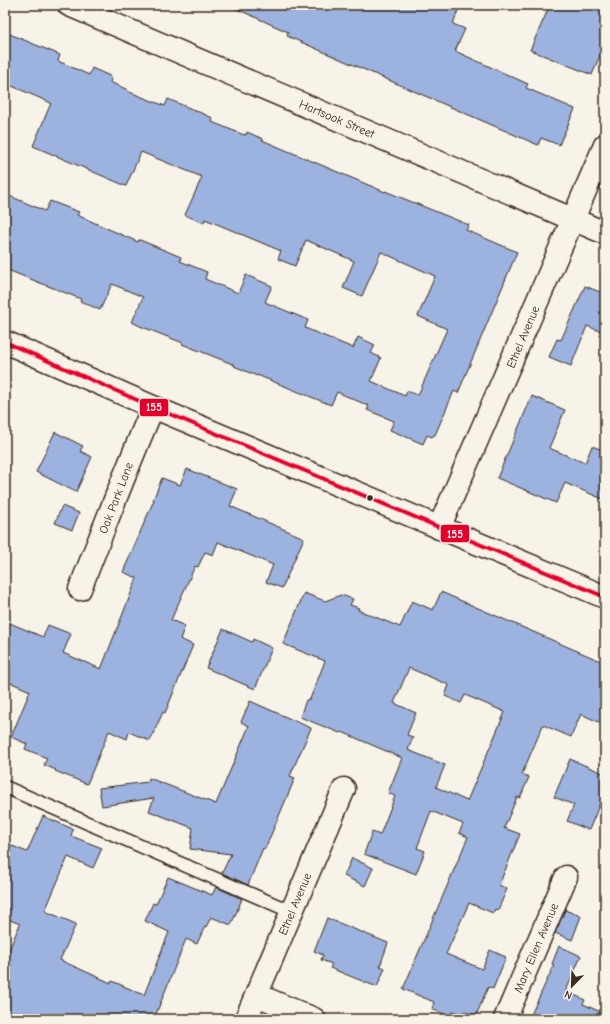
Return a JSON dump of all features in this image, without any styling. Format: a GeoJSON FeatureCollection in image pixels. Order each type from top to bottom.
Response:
{"type":"FeatureCollection","features":[{"type":"Feature","properties":{"kind":"street","name":"Hartsook Street"},"geometry":{"type":"LineString","coordinates":[[69,5],[605,232]]}},
{"type":"Feature","properties":{"kind":"street","name":"Ethel Avenue"},"geometry":{"type":"LineString","coordinates":[[439,528],[605,145]]}},
{"type":"Feature","properties":{"kind":"street"},"geometry":{"type":"LineString","coordinates":[[5,342],[153,407],[342,485],[439,528],[605,597]]}},
{"type":"Feature","properties":{"kind":"street","name":"Oak Park Lane"},"geometry":{"type":"LineString","coordinates":[[80,589],[153,407]]}},
{"type":"Feature","properties":{"kind":"street","name":"Ethel Avenue"},"geometry":{"type":"LineString","coordinates":[[246,1019],[344,789]]}},
{"type":"Feature","properties":{"kind":"street","name":"Mary Ellen Avenue"},"geometry":{"type":"LineString","coordinates":[[506,1019],[566,877]]}},
{"type":"Feature","properties":{"kind":"street"},"geometry":{"type":"LineString","coordinates":[[257,995],[314,1019]]}},
{"type":"Feature","properties":{"kind":"lane"},"geometry":{"type":"LineString","coordinates":[[5,787],[292,912]]}},
{"type":"Feature","properties":{"kind":"building"},"geometry":{"type":"Polygon","coordinates":[[[228,5],[460,5],[453,24],[465,29],[455,51],[528,84],[526,88],[575,109],[559,145],[541,138],[538,145],[287,36],[288,32],[228,5]]]}},
{"type":"Feature","properties":{"kind":"building"},"geometry":{"type":"Polygon","coordinates":[[[550,5],[605,5],[605,43],[592,75],[530,50],[550,5]]]}},
{"type":"Feature","properties":{"kind":"building"},"geometry":{"type":"Polygon","coordinates":[[[5,32],[60,55],[58,61],[89,75],[92,68],[112,77],[110,82],[128,90],[127,91],[165,106],[168,99],[213,118],[212,122],[244,135],[246,135],[247,132],[263,139],[262,140],[385,192],[469,225],[466,230],[517,252],[458,393],[454,391],[435,435],[432,437],[427,435],[423,444],[390,430],[394,421],[367,410],[369,406],[337,392],[331,405],[257,376],[234,366],[235,365],[140,326],[132,322],[143,297],[112,284],[100,310],[80,301],[81,299],[5,269],[5,194],[45,211],[50,201],[79,212],[77,215],[138,242],[140,240],[181,257],[180,261],[207,272],[205,279],[238,293],[246,275],[272,286],[265,302],[308,320],[305,328],[353,348],[358,337],[375,345],[371,353],[381,358],[371,381],[405,396],[407,391],[418,395],[447,329],[418,316],[435,276],[381,252],[362,296],[343,288],[354,261],[306,240],[295,266],[278,259],[281,251],[205,219],[204,223],[185,215],[202,177],[141,152],[126,186],[33,146],[51,103],[5,83],[5,32]]]}},
{"type":"Feature","properties":{"kind":"building"},"geometry":{"type":"Polygon","coordinates":[[[585,286],[605,294],[605,333],[587,326],[571,366],[549,357],[557,339],[561,340],[585,286]]]}},
{"type":"Feature","properties":{"kind":"building"},"geometry":{"type":"Polygon","coordinates":[[[532,396],[565,410],[549,448],[585,463],[592,446],[605,451],[605,500],[565,483],[556,503],[497,478],[532,396]]]}},
{"type":"Feature","properties":{"kind":"building"},"geometry":{"type":"Polygon","coordinates":[[[55,432],[83,446],[80,451],[92,457],[76,492],[36,472],[55,432]]]}},
{"type":"Feature","properties":{"kind":"building"},"geometry":{"type":"Polygon","coordinates":[[[187,469],[237,489],[230,506],[304,538],[282,588],[266,582],[273,565],[218,542],[213,555],[205,552],[198,567],[195,566],[171,620],[185,626],[180,639],[193,645],[165,713],[163,712],[150,741],[129,732],[127,739],[109,731],[87,784],[44,765],[47,758],[25,749],[27,744],[11,737],[30,691],[5,680],[5,621],[43,637],[48,625],[71,634],[63,653],[101,669],[137,578],[123,572],[162,478],[180,485],[187,469]]]}},
{"type":"Feature","properties":{"kind":"building"},"geometry":{"type":"Polygon","coordinates":[[[62,506],[79,513],[72,530],[55,523],[62,506]]]}},
{"type":"Feature","properties":{"kind":"building"},"geometry":{"type":"Polygon","coordinates":[[[441,592],[605,663],[605,725],[581,714],[571,737],[543,725],[522,774],[529,777],[520,798],[517,797],[504,828],[520,834],[499,885],[507,889],[498,910],[495,909],[493,913],[469,903],[446,954],[482,969],[490,950],[506,957],[493,989],[488,987],[476,1016],[464,1011],[462,1015],[453,1011],[451,1017],[432,1009],[434,1002],[403,989],[468,837],[459,833],[463,824],[431,811],[417,848],[425,851],[416,874],[364,854],[372,832],[380,835],[395,796],[388,793],[402,758],[342,732],[340,733],[300,717],[306,700],[310,699],[325,661],[283,644],[304,593],[325,601],[341,595],[353,599],[350,605],[359,608],[358,610],[400,627],[412,601],[433,610],[441,592]],[[409,668],[394,703],[416,713],[407,735],[413,737],[408,750],[445,765],[436,787],[467,801],[505,712],[465,695],[461,703],[445,696],[449,685],[409,668]]]}},
{"type":"Feature","properties":{"kind":"building"},"geometry":{"type":"Polygon","coordinates":[[[223,629],[252,642],[253,639],[272,648],[255,689],[206,668],[223,629]]]}},
{"type":"Feature","properties":{"kind":"building"},"geometry":{"type":"Polygon","coordinates":[[[250,701],[311,728],[290,776],[295,778],[248,885],[222,873],[231,854],[190,849],[193,828],[149,811],[154,798],[102,806],[99,788],[148,782],[149,778],[216,804],[249,726],[241,722],[250,701]]]}},
{"type":"Feature","properties":{"kind":"building"},"geometry":{"type":"Polygon","coordinates":[[[570,759],[605,774],[605,791],[589,830],[567,821],[574,805],[554,797],[570,759]]]}},
{"type":"Feature","properties":{"kind":"building"},"geometry":{"type":"Polygon","coordinates":[[[43,816],[73,829],[71,836],[102,848],[93,868],[68,857],[45,911],[76,924],[60,960],[111,983],[112,981],[144,995],[169,932],[145,921],[153,903],[156,904],[168,877],[212,895],[216,887],[242,899],[231,925],[211,917],[197,944],[186,939],[154,1019],[17,1019],[5,1014],[5,959],[20,924],[5,918],[5,843],[27,852],[43,816]]]}},
{"type":"Feature","properties":{"kind":"building"},"geometry":{"type":"Polygon","coordinates":[[[352,858],[373,868],[365,886],[344,876],[352,858]]]}},
{"type":"Feature","properties":{"kind":"building"},"geometry":{"type":"Polygon","coordinates":[[[565,910],[581,916],[572,940],[555,933],[565,910]]]}},
{"type":"Feature","properties":{"kind":"building"},"geometry":{"type":"Polygon","coordinates":[[[327,918],[388,943],[380,966],[385,968],[377,987],[330,968],[332,964],[321,960],[323,955],[314,951],[327,918]]]}},
{"type":"Feature","properties":{"kind":"building"},"geometry":{"type":"Polygon","coordinates":[[[559,946],[581,956],[566,991],[585,1000],[583,1004],[605,1014],[605,1019],[529,1019],[554,965],[552,964],[559,946]]]}},
{"type":"Feature","properties":{"kind":"transit line","name":"155"},"geometry":{"type":"LineString","coordinates":[[5,342],[153,407],[605,597]]}}]}
